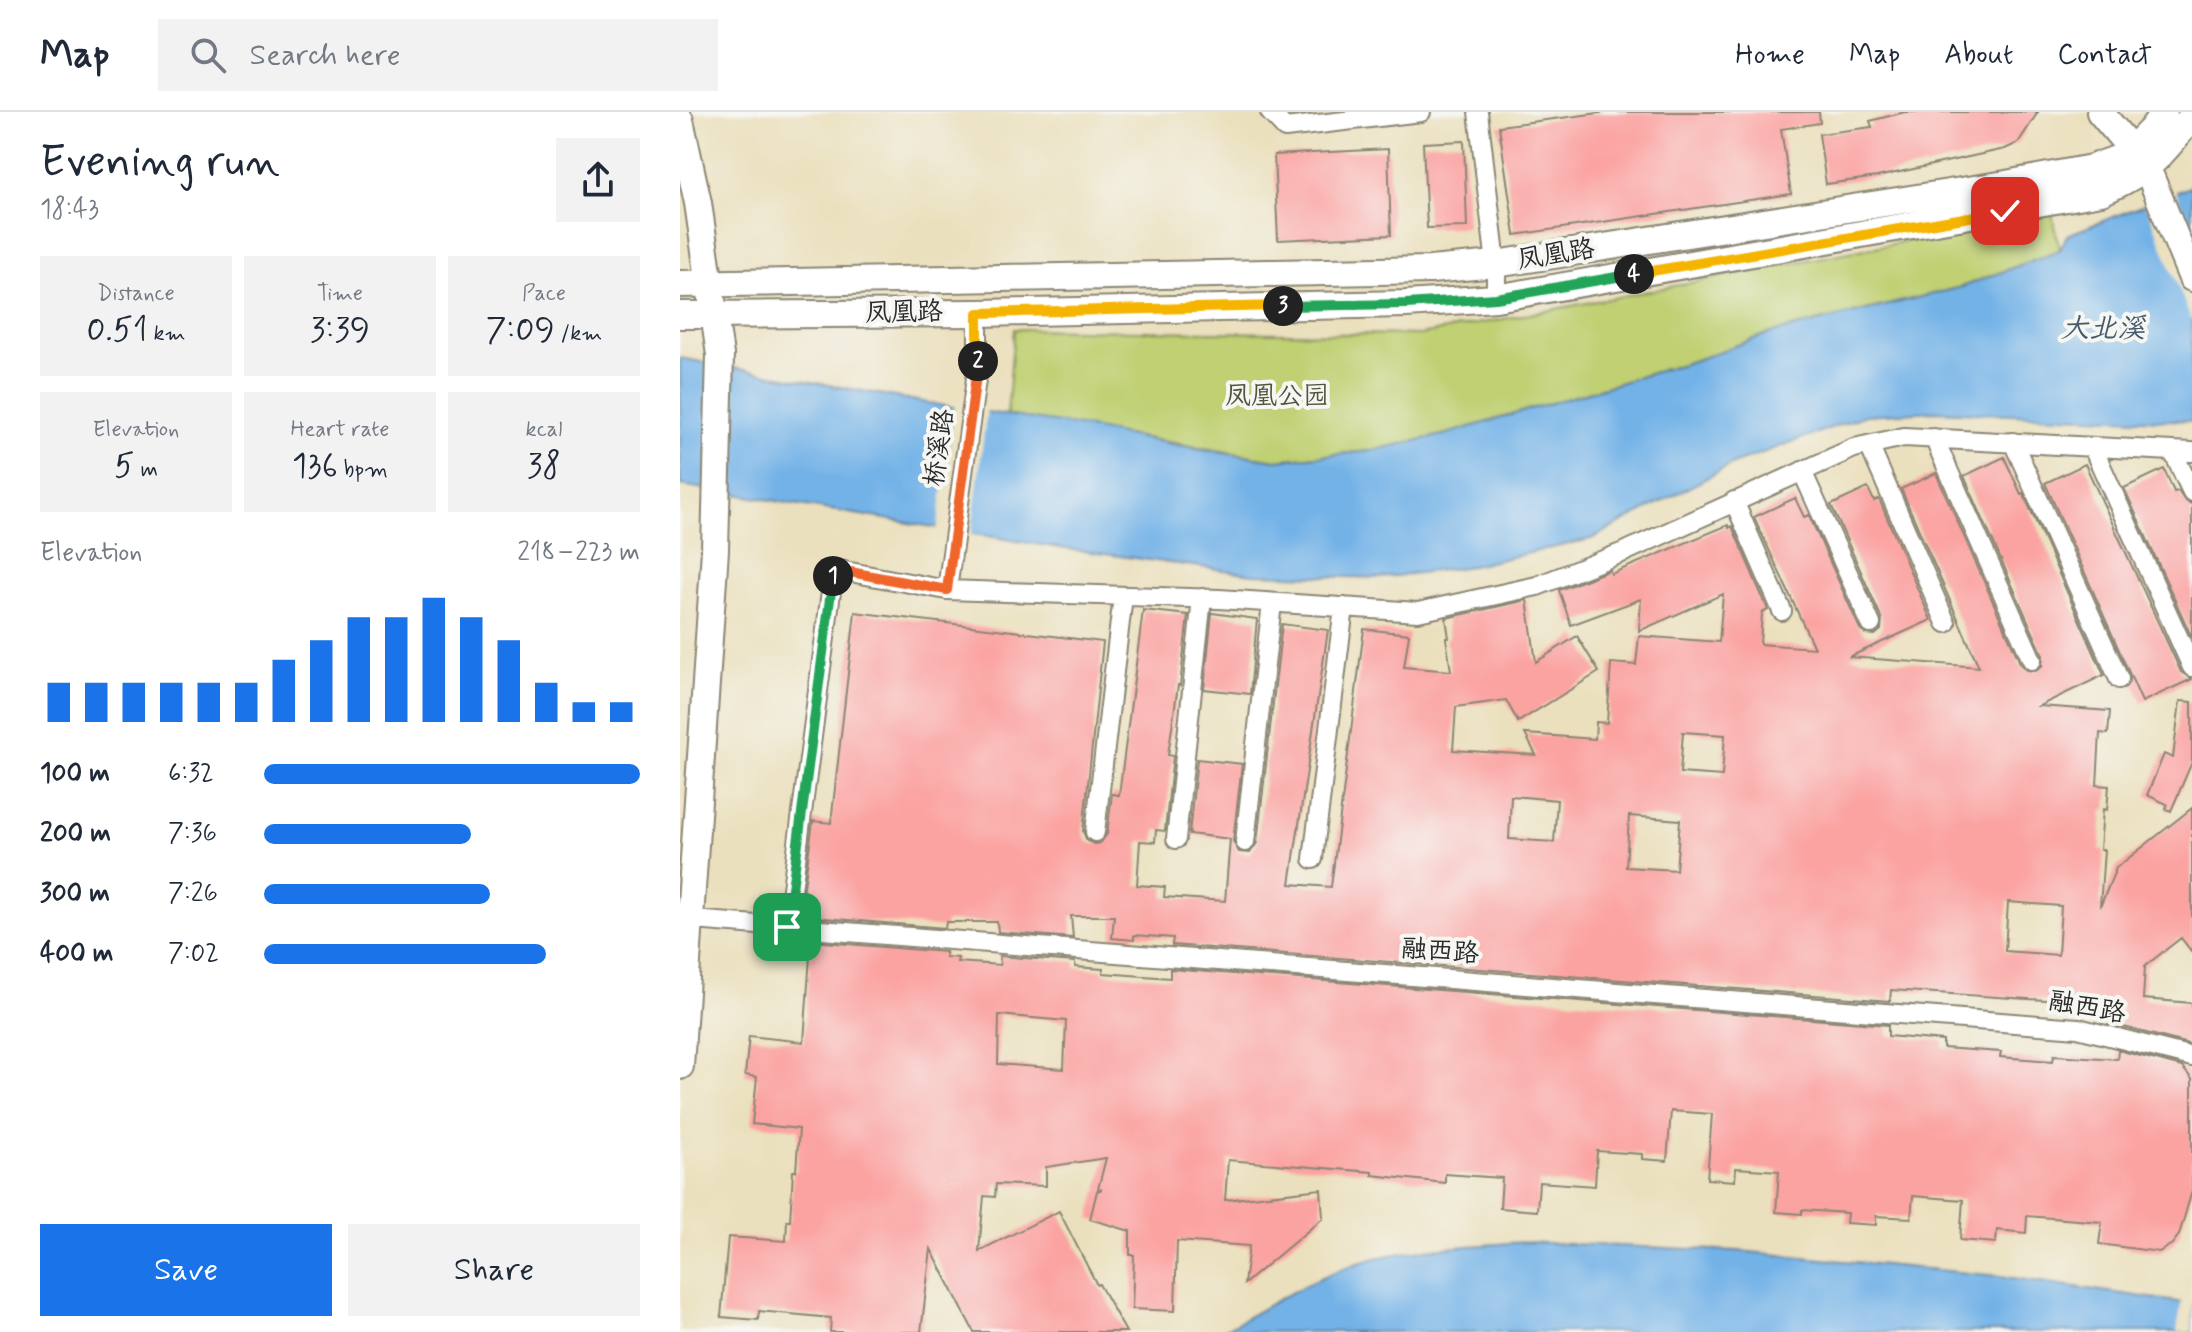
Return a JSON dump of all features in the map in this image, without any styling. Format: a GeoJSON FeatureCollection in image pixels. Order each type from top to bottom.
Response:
{"type":"FeatureCollection","features":[{"type":"Feature","properties":{"kind":"street"},"geometry":{"type":"LineString","coordinates":[[1270,112],[1285,128],[1363,115],[1421,112]]}},
{"type":"Feature","properties":{"kind":"street"},"geometry":{"type":"LineString","coordinates":[[1478,112],[1496,264],[1496,298]]}},
{"type":"Feature","properties":{"kind":"street"},"geometry":{"type":"LineString","coordinates":[[2100,112],[2145,166],[2192,278]]}},
{"type":"Feature","properties":{"kind":"street","name":"凤凰路"},"geometry":{"type":"LineString","coordinates":[[2145,166],[2151,130],[2164,112]]}},
{"type":"Feature","properties":{"kind":"street","name":"凤凰路"},"geometry":{"type":"LineString","coordinates":[[680,315],[978,313],[1406,304],[1496,298],[2101,192],[2129,180],[2165,151],[2192,116]]}},
{"type":"Feature","properties":{"kind":"street"},"geometry":{"type":"LineString","coordinates":[[680,120],[698,203],[720,355],[715,550],[696,827],[684,920],[680,1066]]}},
{"type":"Feature","properties":{"kind":"street","name":"凤凰路"},"geometry":{"type":"LineString","coordinates":[[680,284],[1399,271],[1496,264],[2006,184],[2092,168],[2119,158],[2145,166]]}},
{"type":"Feature","properties":{"kind":"street","name":"桥溪路"},"geometry":{"type":"LineString","coordinates":[[948,583],[978,365],[978,313]]}},
{"type":"Feature","properties":{"kind":"street"},"geometry":{"type":"LineString","coordinates":[[787,927],[834,569],[948,583],[1123,596],[1418,612],[1537,586],[1624,552],[1854,448],[1904,437],[2183,452],[2192,492]]}},
{"type":"Feature","properties":{"kind":"street"},"geometry":{"type":"LineString","coordinates":[[1934,438],[2032,660]]}},
{"type":"Feature","properties":{"kind":"street"},"geometry":{"type":"LineString","coordinates":[[2013,442],[2119,679]]}},
{"type":"Feature","properties":{"kind":"street"},"geometry":{"type":"LineString","coordinates":[[1869,445],[1946,623]]}},
{"type":"Feature","properties":{"kind":"street"},"geometry":{"type":"LineString","coordinates":[[2093,448],[2192,667]]}},
{"type":"Feature","properties":{"kind":"street"},"geometry":{"type":"LineString","coordinates":[[1802,471],[1871,624]]}},
{"type":"Feature","properties":{"kind":"street"},"geometry":{"type":"LineString","coordinates":[[1734,501],[1782,611]]}},
{"type":"Feature","properties":{"kind":"street"},"geometry":{"type":"LineString","coordinates":[[1095,832],[1123,596]]}},
{"type":"Feature","properties":{"kind":"street"},"geometry":{"type":"LineString","coordinates":[[1176,839],[1202,598]]}},
{"type":"Feature","properties":{"kind":"street"},"geometry":{"type":"LineString","coordinates":[[1245,842],[1272,603]]}},
{"type":"Feature","properties":{"kind":"street"},"geometry":{"type":"LineString","coordinates":[[1313,859],[1344,607]]}},
{"type":"Feature","properties":{"kind":"street","name":"融西路"},"geometry":{"type":"LineString","coordinates":[[684,920],[2078,1028],[2192,1057]]}},
{"type":"Feature","properties":{"kind":"green space","name":"凤凰公园"},"geometry":{"type":"Polygon","coordinates":[[[2051,208],[2060,250],[1961,287],[1768,334],[1699,359],[1447,434],[1370,451],[1276,460],[1007,415],[1014,329],[1420,335],[1958,231],[2051,208]]]}},
{"type":"Feature","properties":{"kind":"water","name":"大北溪"},"geometry":{"type":"Polygon","coordinates":[[[2192,186],[2192,421],[1934,411],[1866,415],[1735,463],[1591,539],[1472,566],[1380,578],[1253,574],[1060,548],[680,485],[680,358],[945,406],[1276,460],[1370,451],[1447,434],[1699,359],[1768,334],[1962,287],[2060,250],[2067,235],[2192,186]]]}},
{"type":"Feature","properties":{"kind":"water"},"geometry":{"type":"Polygon","coordinates":[[[1524,1242],[1739,1251],[2000,1276],[2192,1304],[2192,1332],[1220,1332],[1316,1280],[1376,1258],[1450,1247],[1524,1242]]]}},
{"type":"Feature","properties":{"kind":"pier"},"geometry":{"type":"Polygon","coordinates":[[[2175,189],[2192,234],[2192,322],[2145,201],[2175,189]]]}},
{"type":"Feature","properties":{"kind":"pier"},"geometry":{"type":"Polygon","coordinates":[[[955,404],[987,408],[971,537],[937,531],[955,404]]]}},
{"type":"Feature","properties":{"kind":"pier"},"geometry":{"type":"Polygon","coordinates":[[[2182,1299],[2192,1300],[2192,1332],[2177,1332],[2182,1299]]]}},
{"type":"Feature","properties":{"kind":"building"},"geometry":{"type":"Polygon","coordinates":[[[1607,112],[1819,112],[1820,123],[1781,129],[1791,194],[1515,235],[1499,126],[1607,112]]]}},
{"type":"Feature","properties":{"kind":"building"},"geometry":{"type":"Polygon","coordinates":[[[1905,112],[2038,112],[2018,143],[2005,149],[1877,177],[1826,184],[1819,134],[1872,127],[1870,121],[1905,112]]]}},
{"type":"Feature","properties":{"kind":"building"},"geometry":{"type":"Polygon","coordinates":[[[1464,141],[1467,227],[1427,228],[1423,143],[1464,141]]]}},
{"type":"Feature","properties":{"kind":"building"},"geometry":{"type":"Polygon","coordinates":[[[1388,149],[1391,235],[1278,240],[1274,155],[1388,149]]]}},
{"type":"Feature","properties":{"kind":"building"},"geometry":{"type":"Polygon","coordinates":[[[2004,457],[2104,675],[2039,706],[2110,711],[2108,734],[2100,733],[2097,785],[2109,786],[2107,810],[2103,809],[2100,907],[2116,868],[2192,808],[2192,952],[2181,938],[2145,966],[2143,999],[2192,1003],[2192,1045],[2120,1026],[2121,1005],[1891,990],[1890,1001],[1172,945],[1173,938],[1134,935],[1134,940],[1112,938],[1114,916],[1071,916],[1073,938],[998,932],[997,922],[946,922],[945,928],[800,916],[813,821],[831,823],[855,612],[1103,642],[1083,831],[1087,841],[1094,844],[1100,843],[1107,834],[1112,794],[1119,795],[1143,610],[1188,615],[1168,755],[1173,756],[1165,831],[1156,830],[1155,842],[1140,841],[1137,885],[1165,887],[1164,897],[1225,901],[1230,839],[1189,834],[1197,759],[1242,764],[1233,841],[1239,852],[1250,853],[1257,843],[1282,624],[1328,630],[1290,884],[1331,887],[1364,629],[1409,634],[1404,667],[1451,671],[1446,618],[1527,600],[1536,662],[1577,636],[1599,672],[1518,722],[1506,700],[1456,707],[1453,750],[1536,755],[1525,734],[1595,739],[1596,722],[1607,723],[1611,663],[1636,665],[1639,636],[1719,642],[1723,594],[1639,631],[1641,599],[1571,625],[1559,590],[1610,570],[1611,574],[1728,525],[1729,528],[1732,526],[1768,610],[1762,613],[1760,644],[1814,648],[1754,517],[1795,498],[1804,517],[1809,515],[1860,629],[1865,634],[1875,635],[1881,630],[1882,619],[1831,505],[1868,488],[1874,501],[1879,499],[1931,620],[1849,657],[1979,667],[1901,489],[1936,473],[2021,665],[2026,670],[2036,671],[2042,666],[2043,655],[1964,476],[2004,457]],[[1683,732],[1680,773],[1722,776],[1725,735],[1683,732]],[[1511,796],[1509,839],[1554,842],[1557,800],[1511,796]],[[1629,816],[1626,867],[1676,870],[1680,820],[1629,816]],[[2008,902],[2005,951],[2058,955],[2061,906],[2008,902]]]}},
{"type":"Feature","properties":{"kind":"building"},"geometry":{"type":"Polygon","coordinates":[[[2085,464],[2181,672],[2192,679],[2142,702],[2045,483],[2085,464]]]}},
{"type":"Feature","properties":{"kind":"building"},"geometry":{"type":"Polygon","coordinates":[[[2164,469],[2174,492],[2178,491],[2185,501],[2192,504],[2192,638],[2124,488],[2164,469]]]}},
{"type":"Feature","properties":{"kind":"building"},"geometry":{"type":"Polygon","coordinates":[[[1212,613],[1257,619],[1250,694],[1204,689],[1212,613]]]}},
{"type":"Feature","properties":{"kind":"building"},"geometry":{"type":"Polygon","coordinates":[[[2180,701],[2192,702],[2192,762],[2171,811],[2166,809],[2167,804],[2147,795],[2164,754],[2173,758],[2180,701]]]}},
{"type":"Feature","properties":{"kind":"building"},"geometry":{"type":"Polygon","coordinates":[[[811,941],[945,952],[945,957],[958,958],[957,962],[1000,965],[999,956],[1075,962],[1075,967],[1103,969],[1103,973],[1170,978],[1170,969],[1888,1025],[1888,1036],[1943,1041],[1943,1048],[2001,1052],[2000,1057],[2053,1061],[2054,1055],[2117,1059],[2118,1050],[2182,1067],[2192,1079],[2192,1191],[2179,1235],[2159,1252],[2099,1244],[2102,1222],[2027,1216],[2026,1233],[1997,1230],[1996,1243],[1960,1240],[1963,1200],[1913,1196],[1911,1218],[1876,1216],[1876,1225],[1846,1223],[1847,1213],[1776,1212],[1779,1171],[1736,1168],[1735,1181],[1707,1179],[1712,1114],[1671,1111],[1667,1161],[1642,1159],[1642,1154],[1597,1151],[1595,1186],[1539,1182],[1537,1211],[1500,1208],[1502,1178],[1445,1174],[1445,1183],[1372,1175],[1372,1172],[1228,1160],[1225,1200],[1321,1189],[1323,1218],[1244,1284],[1249,1246],[1177,1241],[1175,1311],[1132,1309],[1134,1255],[1130,1255],[1130,1231],[1090,1219],[1097,1191],[1102,1189],[1098,1189],[1106,1158],[1046,1167],[1046,1186],[996,1184],[995,1197],[984,1196],[979,1251],[1059,1211],[1097,1285],[1126,1332],[974,1332],[931,1249],[921,1332],[830,1332],[831,1318],[759,1311],[758,1320],[721,1317],[728,1237],[786,1241],[793,1171],[796,1171],[799,1129],[752,1124],[757,1077],[745,1075],[749,1036],[804,1042],[811,941]],[[999,1015],[998,1064],[1064,1069],[1066,1021],[999,1015]]]}},
{"type":"Feature","properties":{"kind":"route"},"geometry":{"type":"LineString","coordinates":[[787,927],[834,569],[947,590],[978,365],[978,313],[1406,304],[1496,298],[2005,211]]}}]}
